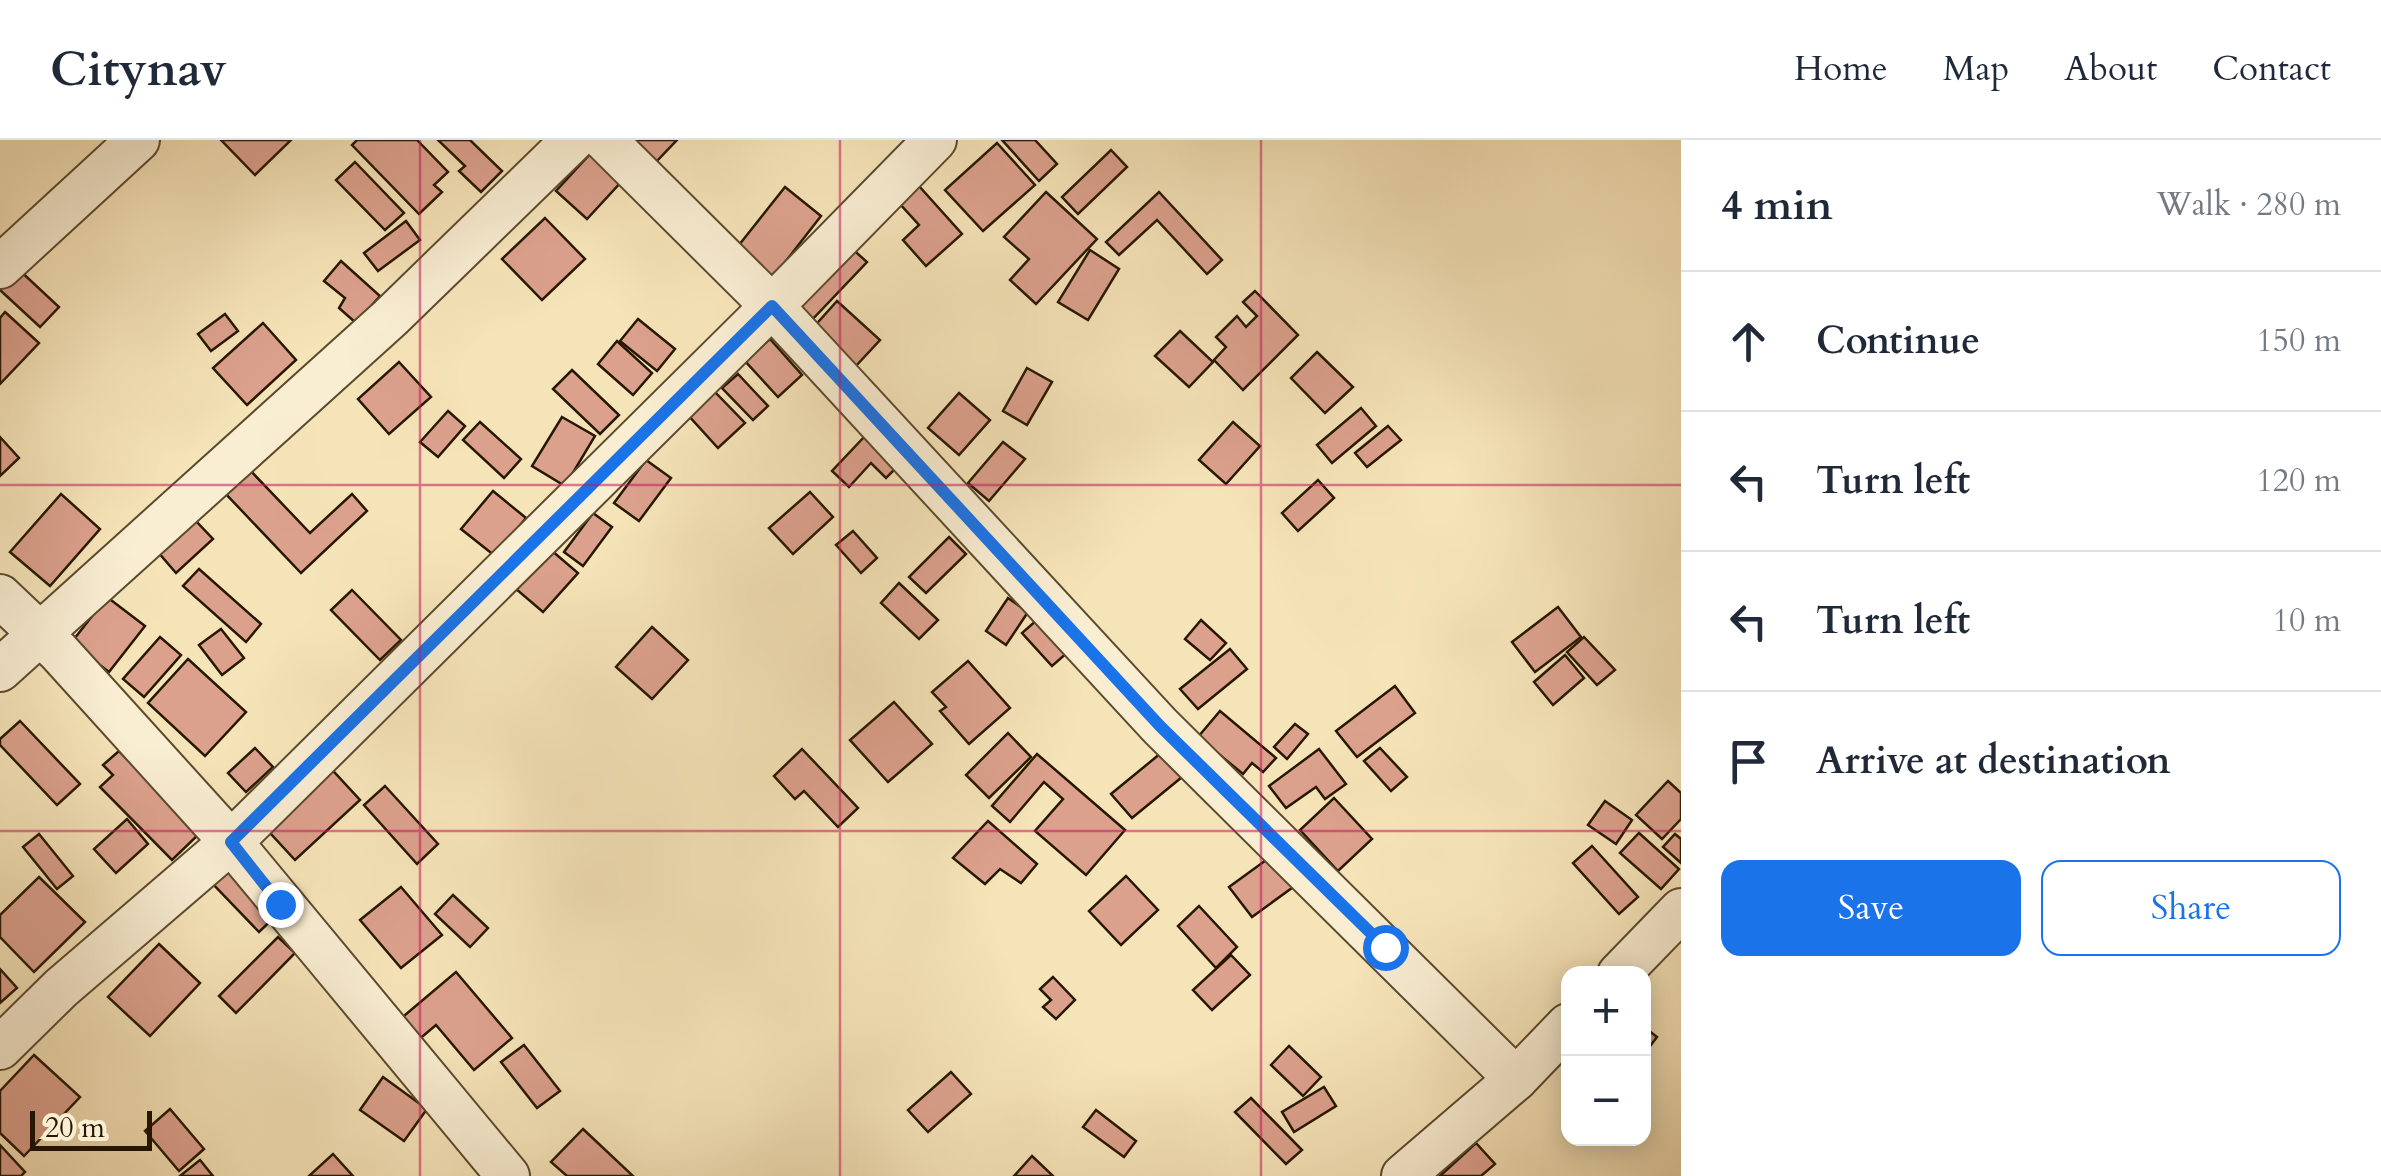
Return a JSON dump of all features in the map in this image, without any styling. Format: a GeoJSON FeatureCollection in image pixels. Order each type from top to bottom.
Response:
{"type":"FeatureCollection","features":[{"type":"Feature","properties":{"kind":"street"},"geometry":{"type":"LineString","coordinates":[[0,267],[138,140]]}},
{"type":"Feature","properties":{"kind":"street"},"geometry":{"type":"LineString","coordinates":[[0,670],[390,318],[572,140]]}},
{"type":"Feature","properties":{"kind":"street"},"geometry":{"type":"LineString","coordinates":[[605,140],[772,306],[1160,726],[1516,1079]]}},
{"type":"Feature","properties":{"kind":"street"},"geometry":{"type":"LineString","coordinates":[[0,1048],[61,988],[231,842],[934,140]]}},
{"type":"Feature","properties":{"kind":"street"},"geometry":{"type":"LineString","coordinates":[[0,596],[40,633],[231,842],[508,1176]]}},
{"type":"Feature","properties":{"kind":"street"},"geometry":{"type":"LineString","coordinates":[[1627,966],[1681,910]]}},
{"type":"Feature","properties":{"kind":"street"},"geometry":{"type":"LineString","coordinates":[[1403,1176],[1516,1079],[1561,1032]]}},
{"type":"Feature","properties":{"kind":"building"},"geometry":{"type":"Polygon","coordinates":[[[221,140],[291,140],[255,175],[221,140]]]}},
{"type":"Feature","properties":{"kind":"building"},"geometry":{"type":"Polygon","coordinates":[[[357,140],[417,140],[448,172],[434,185],[442,192],[419,214],[352,145],[357,140]]]}},
{"type":"Feature","properties":{"kind":"building"},"geometry":{"type":"Polygon","coordinates":[[[438,140],[470,140],[502,171],[481,192],[459,171],[465,166],[438,140]]]}},
{"type":"Feature","properties":{"kind":"building"},"geometry":{"type":"Polygon","coordinates":[[[628,140],[677,140],[654,164],[628,140]]]}},
{"type":"Feature","properties":{"kind":"building"},"geometry":{"type":"Polygon","coordinates":[[[1002,140],[1035,140],[1057,164],[1039,181],[1002,140]]]}},
{"type":"Feature","properties":{"kind":"building"},"geometry":{"type":"Polygon","coordinates":[[[997,143],[1035,185],[983,231],[945,190],[997,143]]]}},
{"type":"Feature","properties":{"kind":"building"},"geometry":{"type":"Polygon","coordinates":[[[1111,150],[1127,167],[1078,214],[1062,197],[1111,150]]]}},
{"type":"Feature","properties":{"kind":"building"},"geometry":{"type":"Polygon","coordinates":[[[591,153],[622,181],[587,219],[556,191],[591,153]]]}},
{"type":"Feature","properties":{"kind":"building"},"geometry":{"type":"Polygon","coordinates":[[[355,162],[404,213],[385,230],[336,180],[355,162]]]}},
{"type":"Feature","properties":{"kind":"building"},"geometry":{"type":"Polygon","coordinates":[[[910,176],[962,234],[926,266],[903,240],[919,225],[890,193],[910,176]]]}},
{"type":"Feature","properties":{"kind":"building"},"geometry":{"type":"Polygon","coordinates":[[[785,187],[821,216],[772,279],[735,250],[785,187]]]}},
{"type":"Feature","properties":{"kind":"building"},"geometry":{"type":"Polygon","coordinates":[[[1046,192],[1097,239],[1036,304],[1010,280],[1029,259],[1004,237],[1046,192]]]}},
{"type":"Feature","properties":{"kind":"building"},"geometry":{"type":"Polygon","coordinates":[[[1159,192],[1222,260],[1207,274],[1157,220],[1119,255],[1106,242],[1159,192]]]}},
{"type":"Feature","properties":{"kind":"building"},"geometry":{"type":"Polygon","coordinates":[[[545,218],[585,259],[542,300],[502,259],[545,218]]]}},
{"type":"Feature","properties":{"kind":"building"},"geometry":{"type":"Polygon","coordinates":[[[406,221],[420,240],[378,271],[364,253],[406,221]]]}},
{"type":"Feature","properties":{"kind":"building"},"geometry":{"type":"Polygon","coordinates":[[[849,246],[867,262],[808,324],[790,307],[849,246]]]}},
{"type":"Feature","properties":{"kind":"building"},"geometry":{"type":"Polygon","coordinates":[[[1090,250],[1119,269],[1088,320],[1058,302],[1090,250]]]}},
{"type":"Feature","properties":{"kind":"building"},"geometry":{"type":"Polygon","coordinates":[[[341,261],[380,296],[356,323],[339,308],[345,298],[324,281],[341,261]]]}},
{"type":"Feature","properties":{"kind":"building"},"geometry":{"type":"Polygon","coordinates":[[[16,267],[59,307],[40,327],[0,290],[0,284],[16,267]]]}},
{"type":"Feature","properties":{"kind":"building"},"geometry":{"type":"Polygon","coordinates":[[[1255,291],[1298,335],[1243,390],[1214,360],[1226,347],[1216,337],[1237,316],[1246,327],[1257,316],[1243,302],[1255,291]]]}},
{"type":"Feature","properties":{"kind":"building"},"geometry":{"type":"Polygon","coordinates":[[[837,301],[880,340],[854,368],[812,329],[837,301]]]}},
{"type":"Feature","properties":{"kind":"building"},"geometry":{"type":"Polygon","coordinates":[[[5,312],[39,343],[0,384],[0,318],[5,312]]]}},
{"type":"Feature","properties":{"kind":"building"},"geometry":{"type":"Polygon","coordinates":[[[225,314],[238,331],[211,351],[198,334],[225,314]]]}},
{"type":"Feature","properties":{"kind":"building"},"geometry":{"type":"Polygon","coordinates":[[[638,319],[675,349],[657,371],[620,341],[638,319]]]}},
{"type":"Feature","properties":{"kind":"building"},"geometry":{"type":"Polygon","coordinates":[[[263,323],[296,360],[247,405],[213,368],[263,323]]]}},
{"type":"Feature","properties":{"kind":"building"},"geometry":{"type":"Polygon","coordinates":[[[1180,331],[1213,362],[1189,387],[1155,356],[1180,331]]]}},
{"type":"Feature","properties":{"kind":"building"},"geometry":{"type":"Polygon","coordinates":[[[770,339],[802,375],[778,397],[745,361],[770,339]]]}},
{"type":"Feature","properties":{"kind":"building"},"geometry":{"type":"Polygon","coordinates":[[[617,341],[652,373],[633,395],[598,364],[617,341]]]}},
{"type":"Feature","properties":{"kind":"building"},"geometry":{"type":"Polygon","coordinates":[[[1317,352],[1353,387],[1325,413],[1291,378],[1317,352]]]}},
{"type":"Feature","properties":{"kind":"building"},"geometry":{"type":"Polygon","coordinates":[[[399,362],[431,397],[389,434],[358,399],[399,362]]]}},
{"type":"Feature","properties":{"kind":"building"},"geometry":{"type":"Polygon","coordinates":[[[1027,368],[1052,382],[1027,425],[1003,411],[1027,368]]]}},
{"type":"Feature","properties":{"kind":"building"},"geometry":{"type":"Polygon","coordinates":[[[572,370],[619,415],[600,434],[553,389],[572,370]]]}},
{"type":"Feature","properties":{"kind":"building"},"geometry":{"type":"Polygon","coordinates":[[[738,374],[768,406],[753,420],[722,388],[738,374]]]}},
{"type":"Feature","properties":{"kind":"building"},"geometry":{"type":"Polygon","coordinates":[[[714,391],[745,423],[718,448],[688,415],[714,391]]]}},
{"type":"Feature","properties":{"kind":"building"},"geometry":{"type":"Polygon","coordinates":[[[959,393],[990,420],[959,455],[928,428],[959,393]]]}},
{"type":"Feature","properties":{"kind":"building"},"geometry":{"type":"Polygon","coordinates":[[[1361,408],[1376,426],[1332,463],[1317,445],[1361,408]]]}},
{"type":"Feature","properties":{"kind":"building"},"geometry":{"type":"Polygon","coordinates":[[[448,411],[465,426],[438,457],[420,442],[448,411]]]}},
{"type":"Feature","properties":{"kind":"building"},"geometry":{"type":"Polygon","coordinates":[[[562,417],[595,436],[565,486],[532,466],[562,417]]]}},
{"type":"Feature","properties":{"kind":"building"},"geometry":{"type":"Polygon","coordinates":[[[480,422],[521,459],[504,478],[463,440],[480,422]]]}},
{"type":"Feature","properties":{"kind":"building"},"geometry":{"type":"Polygon","coordinates":[[[1233,422],[1260,446],[1226,484],[1199,460],[1233,422]]]}},
{"type":"Feature","properties":{"kind":"building"},"geometry":{"type":"Polygon","coordinates":[[[1388,426],[1401,440],[1367,467],[1355,453],[1388,426]]]}},
{"type":"Feature","properties":{"kind":"building"},"geometry":{"type":"Polygon","coordinates":[[[866,435],[898,466],[886,478],[871,463],[849,487],[832,471],[866,435]]]}},
{"type":"Feature","properties":{"kind":"building"},"geometry":{"type":"Polygon","coordinates":[[[0,437],[19,458],[0,476],[0,437]]]}},
{"type":"Feature","properties":{"kind":"building"},"geometry":{"type":"Polygon","coordinates":[[[1003,442],[1025,459],[989,501],[968,483],[1003,442]]]}},
{"type":"Feature","properties":{"kind":"building"},"geometry":{"type":"Polygon","coordinates":[[[646,460],[671,478],[639,521],[614,503],[646,460]]]}},
{"type":"Feature","properties":{"kind":"building"},"geometry":{"type":"Polygon","coordinates":[[[247,467],[310,533],[352,494],[367,511],[301,573],[223,491],[247,467]]]}},
{"type":"Feature","properties":{"kind":"building"},"geometry":{"type":"Polygon","coordinates":[[[1318,480],[1334,498],[1298,531],[1282,513],[1318,480]]]}},
{"type":"Feature","properties":{"kind":"building"},"geometry":{"type":"Polygon","coordinates":[[[493,491],[526,518],[495,556],[461,529],[493,491]]]}},
{"type":"Feature","properties":{"kind":"building"},"geometry":{"type":"Polygon","coordinates":[[[810,492],[833,517],[793,554],[769,528],[810,492]]]}},
{"type":"Feature","properties":{"kind":"building"},"geometry":{"type":"Polygon","coordinates":[[[61,494],[100,529],[50,586],[10,552],[61,494]]]}},
{"type":"Feature","properties":{"kind":"building"},"geometry":{"type":"Polygon","coordinates":[[[593,513],[612,527],[583,566],[564,552],[593,513]]]}},
{"type":"Feature","properties":{"kind":"building"},"geometry":{"type":"Polygon","coordinates":[[[194,519],[213,539],[176,573],[158,552],[194,519]]]}},
{"type":"Feature","properties":{"kind":"building"},"geometry":{"type":"Polygon","coordinates":[[[853,531],[877,558],[861,573],[836,545],[853,531]]]}},
{"type":"Feature","properties":{"kind":"building"},"geometry":{"type":"Polygon","coordinates":[[[949,537],[966,554],[926,593],[909,577],[949,537]]]}},
{"type":"Feature","properties":{"kind":"building"},"geometry":{"type":"Polygon","coordinates":[[[551,550],[578,573],[543,612],[516,589],[551,550]]]}},
{"type":"Feature","properties":{"kind":"building"},"geometry":{"type":"Polygon","coordinates":[[[199,569],[261,624],[246,642],[183,586],[199,569]]]}},
{"type":"Feature","properties":{"kind":"building"},"geometry":{"type":"Polygon","coordinates":[[[899,583],[938,620],[919,639],[881,603],[899,583]]]}},
{"type":"Feature","properties":{"kind":"building"},"geometry":{"type":"Polygon","coordinates":[[[352,590],[401,640],[380,660],[331,610],[352,590]]]}},
{"type":"Feature","properties":{"kind":"building"},"geometry":{"type":"Polygon","coordinates":[[[107,597],[145,626],[109,672],[71,643],[107,597]]]}},
{"type":"Feature","properties":{"kind":"building"},"geometry":{"type":"Polygon","coordinates":[[[1008,598],[1028,612],[1006,645],[986,631],[1008,598]]]}},
{"type":"Feature","properties":{"kind":"building"},"geometry":{"type":"Polygon","coordinates":[[[1558,607],[1581,637],[1535,672],[1512,642],[1558,607]]]}},
{"type":"Feature","properties":{"kind":"building"},"geometry":{"type":"Polygon","coordinates":[[[1038,619],[1068,652],[1052,666],[1022,633],[1038,619]]]}},
{"type":"Feature","properties":{"kind":"building"},"geometry":{"type":"Polygon","coordinates":[[[1201,620],[1226,643],[1210,660],[1185,639],[1201,620]]]}},
{"type":"Feature","properties":{"kind":"building"},"geometry":{"type":"Polygon","coordinates":[[[652,627],[688,660],[652,699],[616,667],[652,627]]]}},
{"type":"Feature","properties":{"kind":"building"},"geometry":{"type":"Polygon","coordinates":[[[221,629],[244,658],[222,675],[199,645],[221,629]]]}},
{"type":"Feature","properties":{"kind":"building"},"geometry":{"type":"Polygon","coordinates":[[[160,637],[181,655],[144,697],[123,679],[160,637]]]}},
{"type":"Feature","properties":{"kind":"building"},"geometry":{"type":"Polygon","coordinates":[[[1584,637],[1615,670],[1597,685],[1567,652],[1584,637]]]}},
{"type":"Feature","properties":{"kind":"building"},"geometry":{"type":"Polygon","coordinates":[[[1230,649],[1247,669],[1198,709],[1180,689],[1230,649]]]}},
{"type":"Feature","properties":{"kind":"building"},"geometry":{"type":"Polygon","coordinates":[[[1565,655],[1584,678],[1553,705],[1534,682],[1565,655]]]}},
{"type":"Feature","properties":{"kind":"building"},"geometry":{"type":"Polygon","coordinates":[[[188,659],[246,712],[205,756],[148,703],[188,659]]]}},
{"type":"Feature","properties":{"kind":"building"},"geometry":{"type":"Polygon","coordinates":[[[968,661],[1010,708],[969,744],[940,711],[946,707],[932,692],[968,661]]]}},
{"type":"Feature","properties":{"kind":"building"},"geometry":{"type":"Polygon","coordinates":[[[1395,686],[1415,713],[1357,757],[1336,731],[1395,686]]]}},
{"type":"Feature","properties":{"kind":"building"},"geometry":{"type":"Polygon","coordinates":[[[894,702],[932,744],[888,782],[850,740],[894,702]]]}},
{"type":"Feature","properties":{"kind":"building"},"geometry":{"type":"Polygon","coordinates":[[[1220,711],[1276,758],[1263,772],[1252,763],[1243,774],[1198,737],[1220,711]]]}},
{"type":"Feature","properties":{"kind":"building"},"geometry":{"type":"Polygon","coordinates":[[[20,721],[80,784],[57,805],[0,745],[0,739],[20,721]]]}},
{"type":"Feature","properties":{"kind":"building"},"geometry":{"type":"Polygon","coordinates":[[[1295,724],[1308,734],[1287,759],[1274,747],[1295,724]]]}},
{"type":"Feature","properties":{"kind":"building"},"geometry":{"type":"Polygon","coordinates":[[[1008,733],[1031,757],[989,798],[966,775],[1008,733]]]}},
{"type":"Feature","properties":{"kind":"building"},"geometry":{"type":"Polygon","coordinates":[[[255,748],[273,767],[246,792],[228,773],[255,748]]]}},
{"type":"Feature","properties":{"kind":"building"},"geometry":{"type":"Polygon","coordinates":[[[1380,748],[1407,777],[1391,791],[1364,761],[1380,748]]]}},
{"type":"Feature","properties":{"kind":"building"},"geometry":{"type":"Polygon","coordinates":[[[802,749],[858,808],[838,827],[804,791],[795,799],[774,776],[802,749]]]}},
{"type":"Feature","properties":{"kind":"building"},"geometry":{"type":"Polygon","coordinates":[[[1319,749],[1346,784],[1325,799],[1316,787],[1286,808],[1269,786],[1319,749]]]}},
{"type":"Feature","properties":{"kind":"building"},"geometry":{"type":"Polygon","coordinates":[[[119,751],[200,833],[172,860],[100,787],[113,775],[103,765],[119,751]]]}},
{"type":"Feature","properties":{"kind":"building"},"geometry":{"type":"Polygon","coordinates":[[[1161,753],[1182,777],[1132,818],[1111,794],[1161,753]]]}},
{"type":"Feature","properties":{"kind":"building"},"geometry":{"type":"Polygon","coordinates":[[[1037,754],[1125,830],[1086,875],[1035,831],[1063,799],[1044,782],[1010,822],[992,806],[1037,754]]]}},
{"type":"Feature","properties":{"kind":"building"},"geometry":{"type":"Polygon","coordinates":[[[324,761],[360,800],[295,860],[259,821],[324,761]]]}},
{"type":"Feature","properties":{"kind":"building"},"geometry":{"type":"Polygon","coordinates":[[[1668,781],[1681,793],[1681,819],[1662,839],[1636,815],[1668,781]]]}},
{"type":"Feature","properties":{"kind":"building"},"geometry":{"type":"Polygon","coordinates":[[[385,786],[438,844],[417,864],[364,805],[385,786]]]}},
{"type":"Feature","properties":{"kind":"building"},"geometry":{"type":"Polygon","coordinates":[[[1334,798],[1372,839],[1338,871],[1300,830],[1334,798]]]}},
{"type":"Feature","properties":{"kind":"building"},"geometry":{"type":"Polygon","coordinates":[[[1605,801],[1632,820],[1616,844],[1588,825],[1605,801]]]}},
{"type":"Feature","properties":{"kind":"building"},"geometry":{"type":"Polygon","coordinates":[[[127,819],[148,844],[116,873],[94,849],[127,819]]]}},
{"type":"Feature","properties":{"kind":"building"},"geometry":{"type":"Polygon","coordinates":[[[988,821],[1037,864],[1021,883],[1000,869],[985,884],[953,858],[988,821]]]}},
{"type":"Feature","properties":{"kind":"building"},"geometry":{"type":"Polygon","coordinates":[[[1639,833],[1679,869],[1661,889],[1620,853],[1639,833]]]}},
{"type":"Feature","properties":{"kind":"building"},"geometry":{"type":"Polygon","coordinates":[[[39,834],[73,876],[57,889],[23,847],[39,834]]]}},
{"type":"Feature","properties":{"kind":"building"},"geometry":{"type":"Polygon","coordinates":[[[1675,834],[1681,839],[1681,863],[1663,847],[1675,834]]]}},
{"type":"Feature","properties":{"kind":"building"},"geometry":{"type":"Polygon","coordinates":[[[1592,846],[1638,897],[1619,914],[1573,863],[1592,846]]]}},
{"type":"Feature","properties":{"kind":"building"},"geometry":{"type":"Polygon","coordinates":[[[1273,855],[1296,885],[1252,917],[1229,887],[1273,855]]]}},
{"type":"Feature","properties":{"kind":"building"},"geometry":{"type":"Polygon","coordinates":[[[232,862],[280,912],[259,932],[211,882],[232,862]]]}},
{"type":"Feature","properties":{"kind":"building"},"geometry":{"type":"Polygon","coordinates":[[[1126,876],[1158,910],[1121,945],[1089,911],[1126,876]]]}},
{"type":"Feature","properties":{"kind":"building"},"geometry":{"type":"Polygon","coordinates":[[[39,877],[85,922],[34,972],[0,937],[0,915],[39,877]]]}},
{"type":"Feature","properties":{"kind":"building"},"geometry":{"type":"Polygon","coordinates":[[[401,887],[442,935],[401,968],[360,920],[401,887]]]}},
{"type":"Feature","properties":{"kind":"building"},"geometry":{"type":"Polygon","coordinates":[[[453,895],[488,928],[470,947],[435,914],[453,895]]]}},
{"type":"Feature","properties":{"kind":"building"},"geometry":{"type":"Polygon","coordinates":[[[1199,906],[1237,947],[1216,968],[1178,926],[1199,906]]]}},
{"type":"Feature","properties":{"kind":"building"},"geometry":{"type":"Polygon","coordinates":[[[278,937],[295,953],[236,1013],[219,996],[278,937]]]}},
{"type":"Feature","properties":{"kind":"building"},"geometry":{"type":"Polygon","coordinates":[[[159,944],[200,983],[150,1036],[108,997],[159,944]]]}},
{"type":"Feature","properties":{"kind":"building"},"geometry":{"type":"Polygon","coordinates":[[[1231,955],[1250,975],[1212,1010],[1193,990],[1231,955]]]}},
{"type":"Feature","properties":{"kind":"building"},"geometry":{"type":"Polygon","coordinates":[[[0,969],[17,988],[0,1003],[0,969]]]}},
{"type":"Feature","properties":{"kind":"building"},"geometry":{"type":"Polygon","coordinates":[[[456,972],[512,1038],[474,1070],[436,1025],[410,1047],[392,1026],[456,972]]]}},
{"type":"Feature","properties":{"kind":"building"},"geometry":{"type":"Polygon","coordinates":[[[1053,977],[1075,1000],[1056,1019],[1043,1007],[1051,1000],[1040,989],[1053,977]]]}},
{"type":"Feature","properties":{"kind":"building"},"geometry":{"type":"Polygon","coordinates":[[[524,1045],[560,1091],[537,1108],[501,1062],[524,1045]]]}},
{"type":"Feature","properties":{"kind":"building"},"geometry":{"type":"Polygon","coordinates":[[[1289,1046],[1321,1077],[1303,1096],[1271,1065],[1289,1046]]]}},
{"type":"Feature","properties":{"kind":"building"},"geometry":{"type":"Polygon","coordinates":[[[34,1055],[80,1097],[24,1156],[0,1133],[0,1091],[34,1055]]]}},
{"type":"Feature","properties":{"kind":"building"},"geometry":{"type":"Polygon","coordinates":[[[951,1072],[971,1094],[928,1132],[908,1110],[951,1072]]]}},
{"type":"Feature","properties":{"kind":"building"},"geometry":{"type":"Polygon","coordinates":[[[383,1077],[427,1109],[404,1141],[360,1110],[383,1077]]]}},
{"type":"Feature","properties":{"kind":"building"},"geometry":{"type":"Polygon","coordinates":[[[1324,1087],[1336,1106],[1294,1132],[1282,1112],[1324,1087]]]}},
{"type":"Feature","properties":{"kind":"building"},"geometry":{"type":"Polygon","coordinates":[[[1251,1098],[1302,1150],[1286,1164],[1235,1112],[1251,1098]]]}},
{"type":"Feature","properties":{"kind":"building"},"geometry":{"type":"Polygon","coordinates":[[[170,1109],[204,1149],[179,1171],[145,1131],[170,1109]]]}},
{"type":"Feature","properties":{"kind":"building"},"geometry":{"type":"Polygon","coordinates":[[[1096,1110],[1136,1141],[1124,1157],[1083,1127],[1096,1110]]]}},
{"type":"Feature","properties":{"kind":"building"},"geometry":{"type":"Polygon","coordinates":[[[583,1129],[633,1176],[567,1176],[551,1162],[583,1129]]]}},
{"type":"Feature","properties":{"kind":"building"},"geometry":{"type":"Polygon","coordinates":[[[1476,1143],[1495,1164],[1481,1176],[1440,1176],[1476,1143]]]}},
{"type":"Feature","properties":{"kind":"building"},"geometry":{"type":"Polygon","coordinates":[[[0,1145],[25,1172],[21,1176],[0,1176],[0,1145]]]}},
{"type":"Feature","properties":{"kind":"building"},"geometry":{"type":"Polygon","coordinates":[[[333,1154],[353,1176],[309,1176],[333,1154]]]}},
{"type":"Feature","properties":{"kind":"building"},"geometry":{"type":"Polygon","coordinates":[[[1032,1156],[1053,1176],[1014,1176],[1032,1156]]]}},
{"type":"Feature","properties":{"kind":"building"},"geometry":{"type":"Polygon","coordinates":[[[200,1160],[213,1176],[180,1176],[200,1160]]]}},
{"type":"Feature","properties":{"kind":"route"},"geometry":{"type":"LineString","coordinates":[[280,904],[231,842],[772,306],[1160,726],[1385,947]]}}]}
